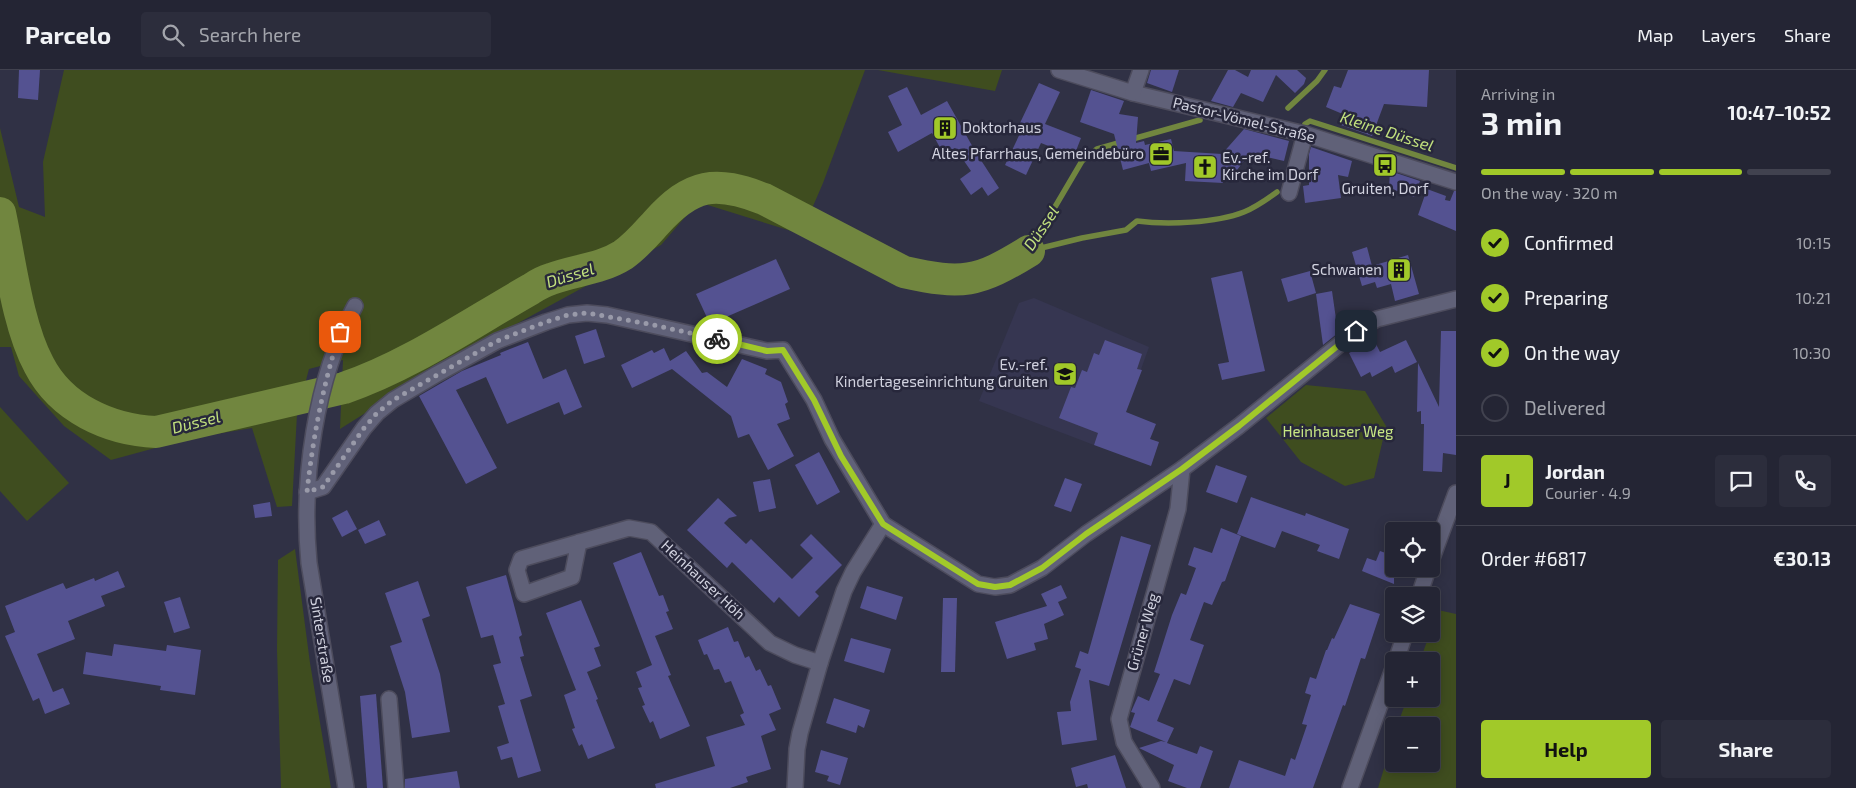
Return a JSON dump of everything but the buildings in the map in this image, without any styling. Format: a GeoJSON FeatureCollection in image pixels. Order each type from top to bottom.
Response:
{"type":"FeatureCollection","features":[{"type":"Feature","properties":{"kind":"street","name":"Pastor-Vömel-Straße"},"geometry":{"type":"LineString","coordinates":[[1059,70],[1133,93],[1304,134],[1456,182]]}},
{"type":"Feature","properties":{"kind":"street"},"geometry":{"type":"LineString","coordinates":[[1133,93],[1141,70]]}},
{"type":"Feature","properties":{"kind":"street"},"geometry":{"type":"LineString","coordinates":[[1289,193],[1304,134]]}},
{"type":"Feature","properties":{"kind":"street"},"geometry":{"type":"LineString","coordinates":[[307,492],[323,487],[364,428],[377,413],[393,400],[497,341],[568,315],[587,313],[606,315],[767,351],[783,350],[814,400],[836,448],[883,524],[978,584],[995,587],[1010,585],[1042,568],[1086,534],[1182,469],[1356,331],[1377,319],[1456,299]]}},
{"type":"Feature","properties":{"kind":"street","name":"Sinterstraße"},"geometry":{"type":"LineString","coordinates":[[346,788],[309,563],[306,530],[307,492],[319,407],[340,332],[355,306]]}},
{"type":"Feature","properties":{"kind":"street","name":"Grüner Weg"},"geometry":{"type":"LineString","coordinates":[[1152,788],[1124,742],[1119,719],[1178,509],[1182,469]]}},
{"type":"Feature","properties":{"kind":"street"},"geometry":{"type":"LineString","coordinates":[[1440,537],[1456,493]]}},
{"type":"Feature","properties":{"kind":"street"},"geometry":{"type":"LineString","coordinates":[[795,788],[798,742],[820,663],[844,592],[853,572],[883,524]]}},
{"type":"Feature","properties":{"kind":"street","name":"Heinhauser Höh"},"geometry":{"type":"LineString","coordinates":[[579,542],[629,528],[651,532],[770,643],[795,655],[820,663]]}},
{"type":"Feature","properties":{"kind":"street"},"geometry":{"type":"LineString","coordinates":[[1350,788],[1385,691]]}},
{"type":"Feature","properties":{"kind":"street"},"geometry":{"type":"LineString","coordinates":[[389,699],[396,788]]}},
{"type":"Feature","properties":{"kind":"shaded area","name":"Ev.-ref. Kindertageseinrichtung Gruiten"},"geometry":{"type":"Polygon","coordinates":[[[1034,298],[1149,347],[1120,428],[1103,422],[1094,445],[979,401],[1019,303],[1034,298]]]}},
{"type":"Feature","properties":{"kind":"green space"},"geometry":{"type":"Polygon","coordinates":[[[64,70],[865,70],[823,183],[801,234],[698,202],[661,245],[443,364],[340,429],[343,360],[309,369],[297,414],[292,506],[277,507],[252,428],[192,438],[111,460],[64,426],[19,376],[11,347],[0,347],[0,128],[19,207],[45,217],[43,162],[64,70]]]}},
{"type":"Feature","properties":{"kind":"green space"},"geometry":{"type":"Polygon","coordinates":[[[878,70],[1002,70],[995,91],[878,70]]]}},
{"type":"Feature","properties":{"kind":"green space","name":"Heinhauser Weg"},"geometry":{"type":"Polygon","coordinates":[[[1306,385],[1365,391],[1386,426],[1374,478],[1345,486],[1301,462],[1266,418],[1306,385]]]}},
{"type":"Feature","properties":{"kind":"green space"},"geometry":{"type":"Polygon","coordinates":[[[0,407],[69,483],[27,521],[0,491],[0,407]]]}},
{"type":"Feature","properties":{"kind":"green space"},"geometry":{"type":"Polygon","coordinates":[[[295,549],[310,663],[331,788],[281,788],[277,650],[278,560],[295,549]]]}},
{"type":"Feature","properties":{"kind":"green space"},"geometry":{"type":"Polygon","coordinates":[[[1440,610],[1456,614],[1456,788],[1378,788],[1385,765],[1385,772],[1440,772],[1440,717],[1400,717],[1404,707],[1440,707],[1440,652],[1423,652],[1427,642],[1440,642],[1440,610]]]}},
{"type":"Feature","properties":{"kind":"waterway","name":"Düssel"},"geometry":{"type":"LineString","coordinates":[[1288,108],[1317,81],[1325,70]]}},
{"type":"Feature","properties":{"kind":"waterway","name":"Düssel"},"geometry":{"type":"LineString","coordinates":[[1029,251],[1082,161],[1097,149],[1200,120]]}},
{"type":"Feature","properties":{"kind":"waterway","name":"Kleine Düssel"},"geometry":{"type":"LineString","coordinates":[[1305,124],[1310,121],[1456,168]]}},
{"type":"Feature","properties":{"kind":"waterway","name":"Düssel"},"geometry":{"type":"LineString","coordinates":[[0,213],[15,291],[25,330],[31,349],[48,380],[73,405],[88,414],[121,427],[156,432],[344,388],[368,379],[416,356],[543,282],[615,260],[637,244],[681,200],[705,189],[732,189],[764,199],[904,272],[924,276],[956,280],[982,275],[996,270],[1029,251]]}},
{"type":"Feature","properties":{"kind":"waterway","name":"Kleine Düssel"},"geometry":{"type":"LineString","coordinates":[[1029,251],[1126,230],[1137,221],[1162,223],[1191,222],[1233,216],[1253,208],[1277,192]]}},
{"type":"Feature","properties":{"kind":"way so far"},"geometry":{"type":"LineString","coordinates":[[340,332],[319,407],[307,492],[323,487],[364,428],[377,413],[393,400],[497,341],[546,322],[568,315],[587,313],[606,315],[717,339]]}},
{"type":"Feature","properties":{"kind":"place","name":"Doktorhaus"},"geometry":{"type":"Point","coordinates":[945,128]}},
{"type":"Feature","properties":{"kind":"place","name":"Altes Pfarrhaus, Gemeindebüro"},"geometry":{"type":"Point","coordinates":[1161,154]}},
{"type":"Feature","properties":{"kind":"place","name":"Gruiten, Dorf"},"geometry":{"type":"Point","coordinates":[1385,165]}},
{"type":"Feature","properties":{"kind":"place","name":"Ev.-ref. Kirche im Dorf"},"geometry":{"type":"Point","coordinates":[1205,167]}},
{"type":"Feature","properties":{"kind":"place","name":"Schwanen"},"geometry":{"type":"Point","coordinates":[1399,270]}},
{"type":"Feature","properties":{"kind":"place","name":"Ev.-ref. Kindertageseinrichtung Gruiten"},"geometry":{"type":"Point","coordinates":[1065,374]}},
{"type":"Feature","properties":{"kind":"route"},"geometry":{"type":"LineString","coordinates":[[717,339],[767,351],[783,350],[814,400],[841,456],[871,508],[883,524],[978,584],[995,587],[1010,585],[1028,577],[1086,534],[1182,469],[1239,426],[1356,331]]}}]}
